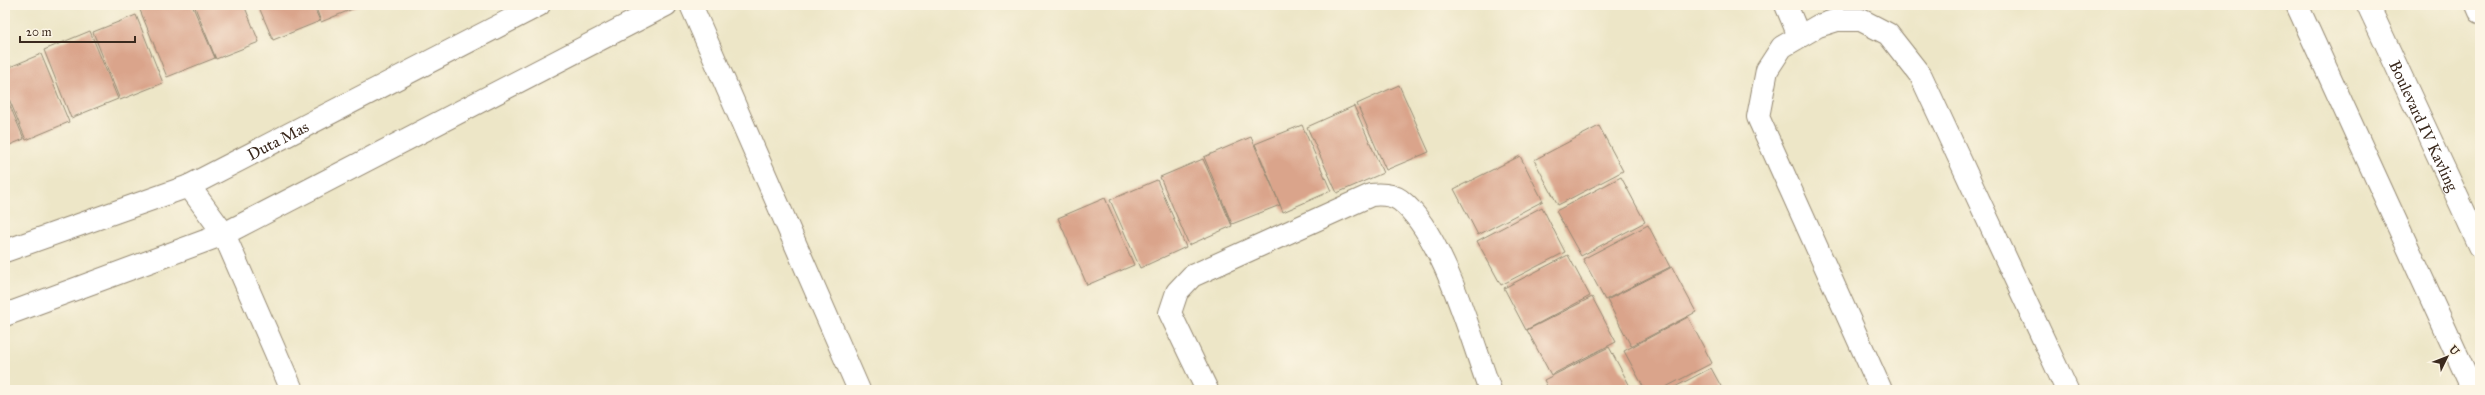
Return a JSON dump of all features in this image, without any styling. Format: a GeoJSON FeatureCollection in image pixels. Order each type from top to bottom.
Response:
{"type":"FeatureCollection","features":[{"type":"Feature","properties":{"kind":"street","name":"Duta Mas"},"geometry":{"type":"LineString","coordinates":[[5,251],[189,186],[539,5]]}},
{"type":"Feature","properties":{"kind":"street"},"geometry":{"type":"LineString","coordinates":[[5,315],[224,234],[666,5]]}},
{"type":"Feature","properties":{"kind":"street"},"geometry":{"type":"LineString","coordinates":[[690,5],[859,390]]}},
{"type":"Feature","properties":{"kind":"street"},"geometry":{"type":"LineString","coordinates":[[1786,5],[1799,36]]}},
{"type":"Feature","properties":{"kind":"street"},"geometry":{"type":"LineString","coordinates":[[2297,5],[2473,390]]}},
{"type":"Feature","properties":{"kind":"street","name":"Boulevard IV Kavling"},"geometry":{"type":"LineString","coordinates":[[2368,5],[2480,246]]}},
{"type":"Feature","properties":{"kind":"street"},"geometry":{"type":"LineString","coordinates":[[2477,5],[2480,12]]}},
{"type":"Feature","properties":{"kind":"street"},"geometry":{"type":"LineString","coordinates":[[1881,390],[1758,117],[1767,70],[1782,47],[1818,26],[1837,20],[1861,20],[1888,34],[1921,76],[2067,390]]}},
{"type":"Feature","properties":{"kind":"street"},"geometry":{"type":"LineString","coordinates":[[189,186],[224,234],[292,390]]}},
{"type":"Feature","properties":{"kind":"street"},"geometry":{"type":"LineString","coordinates":[[1207,390],[1170,313],[1177,292],[1192,276],[1371,195],[1386,194],[1400,200],[1416,217],[1441,256],[1490,390]]}},
{"type":"Feature","properties":{"kind":"building"},"geometry":{"type":"Polygon","coordinates":[[[152,5],[192,5],[215,58],[167,77],[140,10],[152,5]]]}},
{"type":"Feature","properties":{"kind":"building"},"geometry":{"type":"Polygon","coordinates":[[[194,5],[244,5],[259,42],[216,59],[194,5]]]}},
{"type":"Feature","properties":{"kind":"building"},"geometry":{"type":"Polygon","coordinates":[[[258,5],[313,5],[320,21],[273,40],[258,5]]]}},
{"type":"Feature","properties":{"kind":"building"},"geometry":{"type":"Polygon","coordinates":[[[315,5],[362,5],[321,22],[315,5]]]}},
{"type":"Feature","properties":{"kind":"building"},"geometry":{"type":"Polygon","coordinates":[[[136,15],[163,83],[120,100],[93,32],[136,15]]]}},
{"type":"Feature","properties":{"kind":"building"},"geometry":{"type":"Polygon","coordinates":[[[90,31],[118,99],[71,118],[44,50],[90,31]]]}},
{"type":"Feature","properties":{"kind":"building"},"geometry":{"type":"Polygon","coordinates":[[[41,54],[69,122],[26,140],[5,89],[5,69],[41,54]]]}},
{"type":"Feature","properties":{"kind":"building"},"geometry":{"type":"Polygon","coordinates":[[[1399,85],[1429,152],[1386,170],[1357,104],[1399,85]]]}},
{"type":"Feature","properties":{"kind":"building"},"geometry":{"type":"Polygon","coordinates":[[[5,94],[24,139],[5,147],[5,94]]]}},
{"type":"Feature","properties":{"kind":"building"},"geometry":{"type":"Polygon","coordinates":[[[1354,106],[1383,173],[1337,193],[1307,127],[1354,106]]]}},
{"type":"Feature","properties":{"kind":"building"},"geometry":{"type":"Polygon","coordinates":[[[1302,125],[1331,191],[1283,212],[1255,144],[1302,125]]]}},
{"type":"Feature","properties":{"kind":"building"},"geometry":{"type":"Polygon","coordinates":[[[1599,126],[1623,171],[1558,205],[1534,160],[1599,126]]]}},
{"type":"Feature","properties":{"kind":"building"},"geometry":{"type":"Polygon","coordinates":[[[1251,137],[1280,205],[1232,224],[1204,157],[1251,137]]]}},
{"type":"Feature","properties":{"kind":"building"},"geometry":{"type":"Polygon","coordinates":[[[1520,156],[1543,201],[1478,235],[1454,189],[1520,156]]]}},
{"type":"Feature","properties":{"kind":"building"},"geometry":{"type":"Polygon","coordinates":[[[1203,159],[1232,226],[1189,245],[1160,177],[1203,159]]]}},
{"type":"Feature","properties":{"kind":"building"},"geometry":{"type":"Polygon","coordinates":[[[1621,177],[1645,222],[1581,256],[1556,211],[1621,177]]]}},
{"type":"Feature","properties":{"kind":"building"},"geometry":{"type":"Polygon","coordinates":[[[1157,180],[1186,247],[1140,268],[1110,200],[1157,180]]]}},
{"type":"Feature","properties":{"kind":"building"},"geometry":{"type":"Polygon","coordinates":[[[1105,198],[1134,265],[1087,285],[1058,218],[1105,198]]]}},
{"type":"Feature","properties":{"kind":"building"},"geometry":{"type":"Polygon","coordinates":[[[1542,207],[1565,252],[1501,285],[1477,241],[1542,207]]]}},
{"type":"Feature","properties":{"kind":"building"},"geometry":{"type":"Polygon","coordinates":[[[1648,225],[1670,267],[1605,300],[1583,259],[1648,225]]]}},
{"type":"Feature","properties":{"kind":"building"},"geometry":{"type":"Polygon","coordinates":[[[1568,255],[1590,296],[1526,330],[1504,288],[1568,255]]]}},
{"type":"Feature","properties":{"kind":"building"},"geometry":{"type":"Polygon","coordinates":[[[1672,267],[1696,312],[1631,346],[1607,300],[1672,267]]]}},
{"type":"Feature","properties":{"kind":"building"},"geometry":{"type":"Polygon","coordinates":[[[1592,297],[1616,342],[1551,375],[1527,330],[1592,297]]]}},
{"type":"Feature","properties":{"kind":"building"},"geometry":{"type":"Polygon","coordinates":[[[1688,317],[1712,363],[1660,390],[1645,390],[1624,351],[1688,317]]]}},
{"type":"Feature","properties":{"kind":"building"},"geometry":{"type":"Polygon","coordinates":[[[1609,347],[1632,390],[1549,390],[1544,380],[1609,347]]]}},
{"type":"Feature","properties":{"kind":"building"},"geometry":{"type":"Polygon","coordinates":[[[1711,368],[1723,390],[1669,390],[1711,368]]]}}]}
